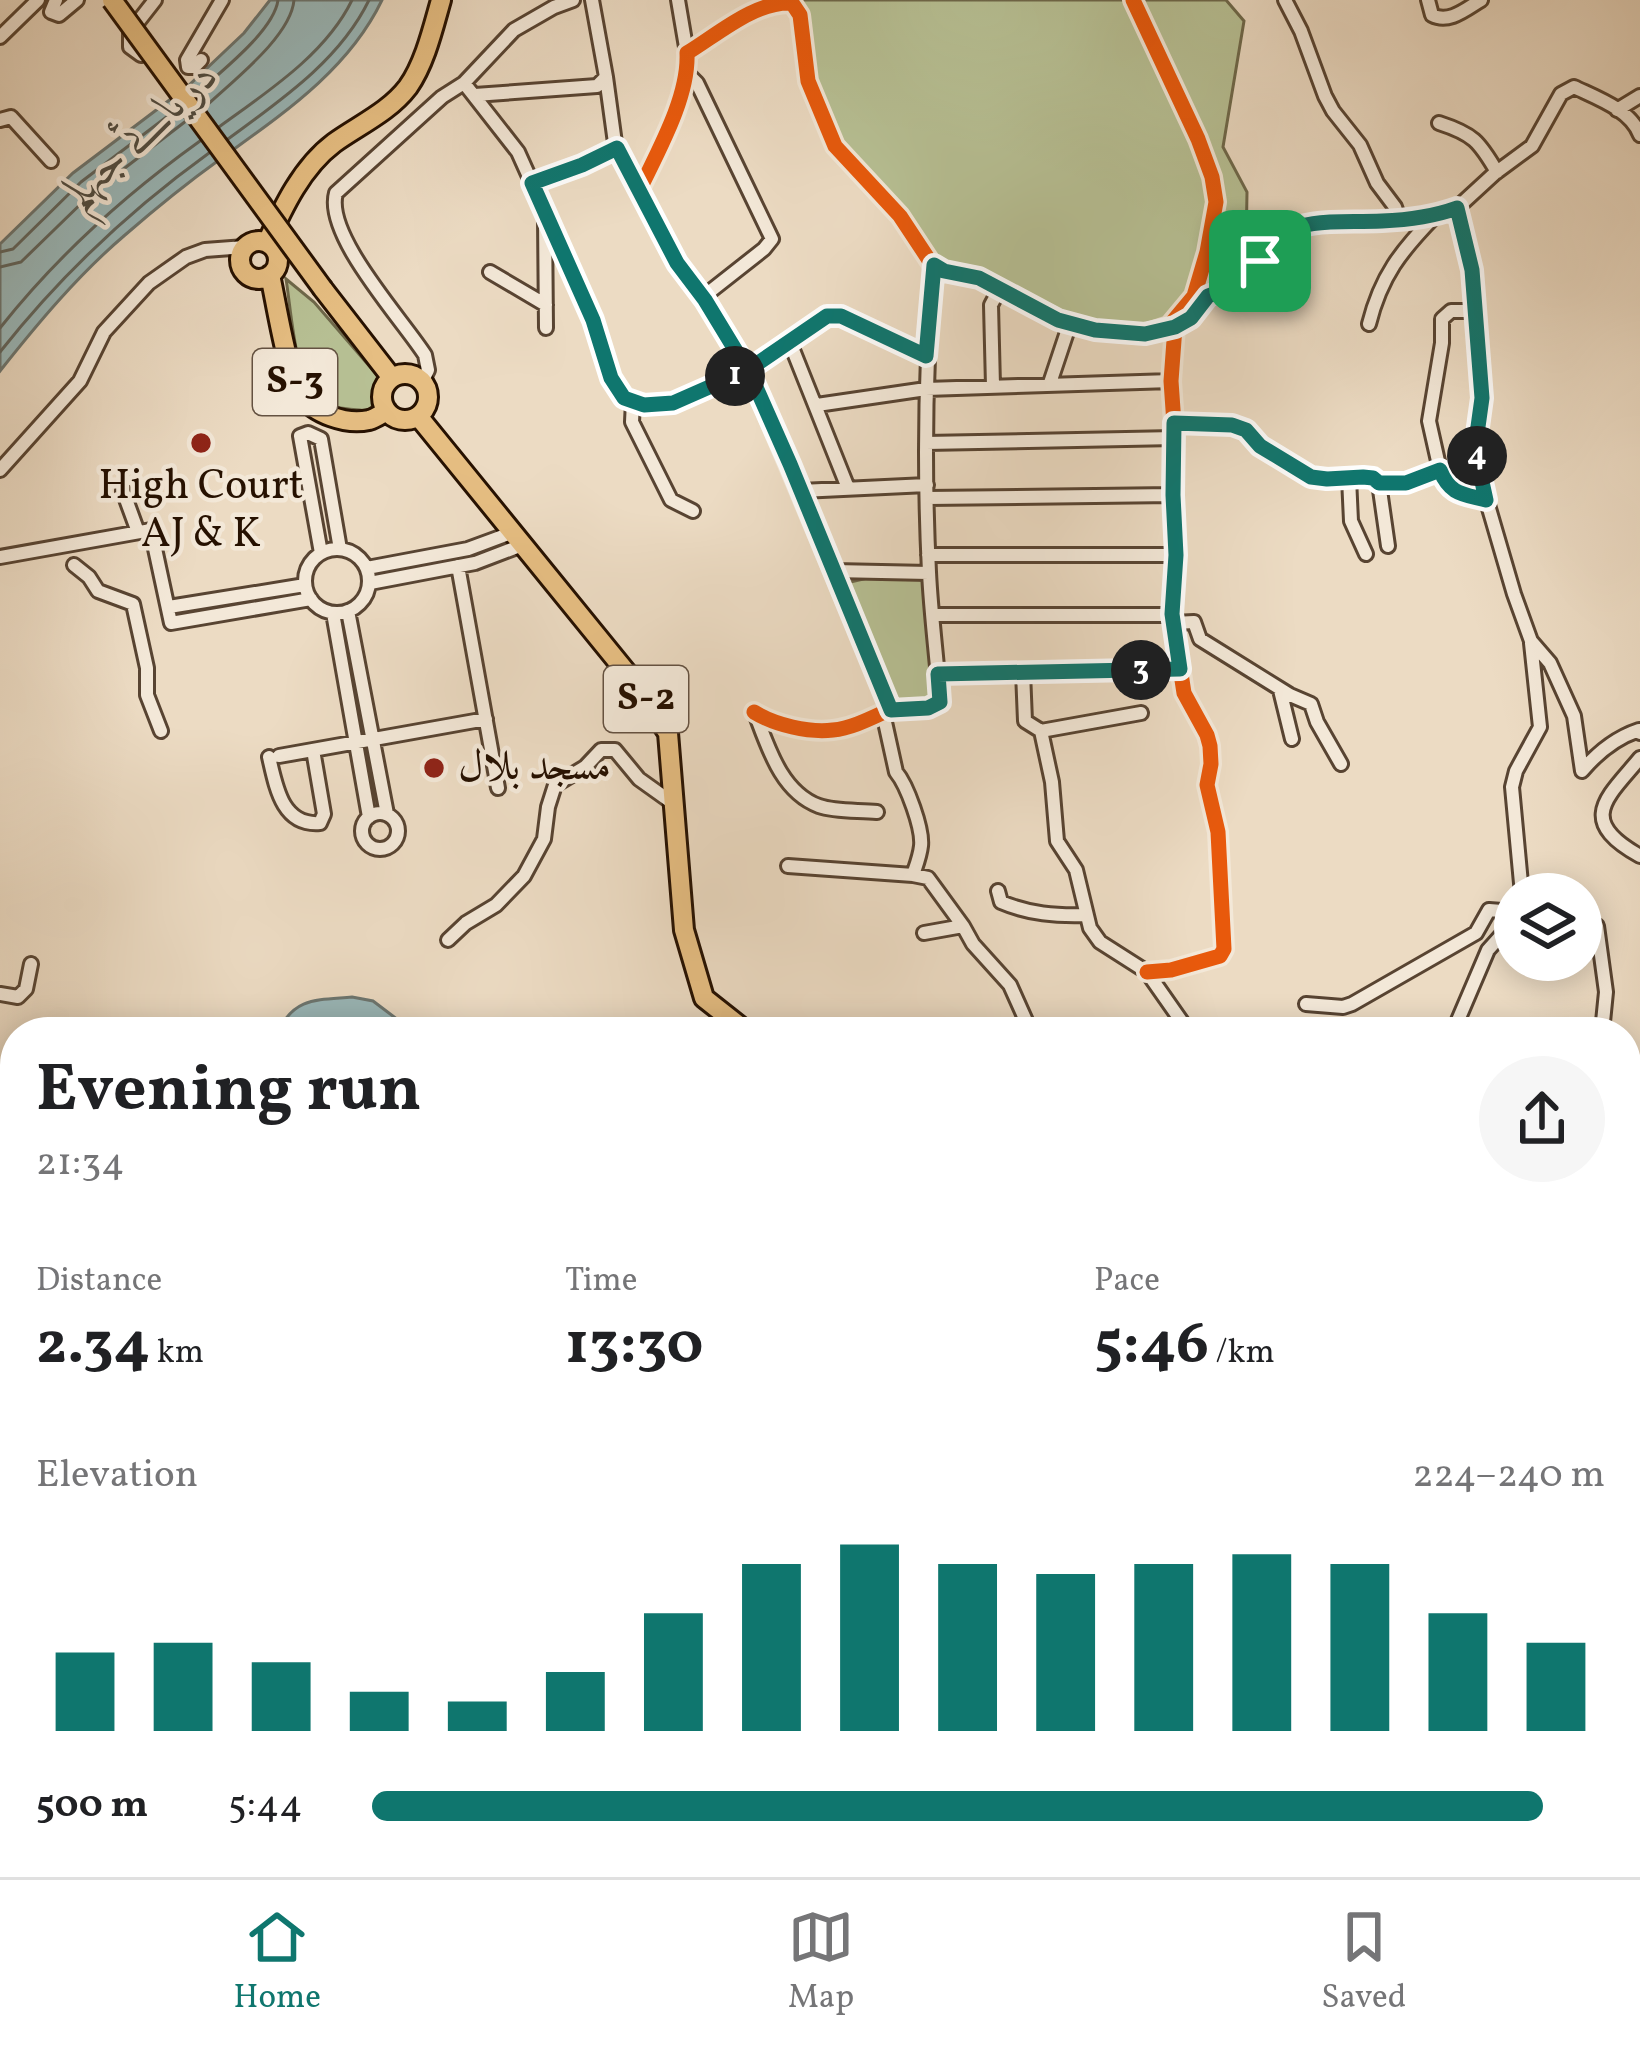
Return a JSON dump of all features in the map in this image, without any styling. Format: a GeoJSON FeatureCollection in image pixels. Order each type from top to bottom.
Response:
{"type":"FeatureCollection","features":[{"type":"Feature","properties":{"kind":"highway"},"geometry":{"type":"LineString","coordinates":[[112,0],[392,378]]}},
{"type":"Feature","properties":{"kind":"highway"},"geometry":{"type":"LineString","coordinates":[[267,243],[284,205],[331,145],[371,119],[411,83],[441,0]]}},
{"type":"Feature","properties":{"kind":"highway"},"geometry":{"type":"LineString","coordinates":[[255,241],[272,246],[278,258],[270,275],[246,274],[240,264],[245,247],[255,241]]}},
{"type":"Feature","properties":{"kind":"highway","name":"S-3"},"geometry":{"type":"LineString","coordinates":[[270,275],[302,396],[326,415],[346,420],[369,420],[387,411]]}},
{"type":"Feature","properties":{"kind":"highway"},"geometry":{"type":"LineString","coordinates":[[409,374],[422,382],[428,396],[418,416],[396,419],[387,411],[382,394],[392,378],[409,374]]}},
{"type":"Feature","properties":{"kind":"highway","name":"S-2"},"geometry":{"type":"LineString","coordinates":[[418,416],[632,678],[668,733],[684,931],[704,998],[728,1017]]}},
{"type":"Feature","properties":{"kind":"street"},"geometry":{"type":"LineString","coordinates":[[1,33],[38,0]]}},
{"type":"Feature","properties":{"kind":"street"},"geometry":{"type":"LineString","coordinates":[[56,0],[51,12],[58,15],[77,0]]}},
{"type":"Feature","properties":{"kind":"street"},"geometry":{"type":"LineString","coordinates":[[142,55],[130,47],[130,32],[155,0]]}},
{"type":"Feature","properties":{"kind":"street"},"geometry":{"type":"LineString","coordinates":[[201,60],[188,67],[187,60],[223,0]]}},
{"type":"Feature","properties":{"kind":"street"},"geometry":{"type":"LineString","coordinates":[[422,382],[428,370],[425,355],[360,266],[335,215],[336,193],[442,97],[464,83],[514,30],[573,0]]}},
{"type":"Feature","properties":{"kind":"street"},"geometry":{"type":"LineString","coordinates":[[592,0],[617,148],[677,263],[748,370],[834,571],[887,711],[896,772],[920,829],[922,844],[913,875]]}},
{"type":"Feature","properties":{"kind":"street"},"geometry":{"type":"LineString","coordinates":[[639,191],[688,74],[678,0]]}},
{"type":"Feature","properties":{"kind":"street"},"geometry":{"type":"LineString","coordinates":[[1133,0],[1198,139],[1213,177],[1216,202],[1208,252],[1194,296],[1169,326],[1156,331]]}},
{"type":"Feature","properties":{"kind":"street"},"geometry":{"type":"LineString","coordinates":[[1285,0],[1325,96],[1360,145],[1399,218]]}},
{"type":"Feature","properties":{"kind":"street"},"geometry":{"type":"LineString","coordinates":[[1428,0],[1432,15],[1440,19],[1481,0]]}},
{"type":"Feature","properties":{"kind":"street"},"geometry":{"type":"LineString","coordinates":[[687,53],[771,3],[792,3],[800,15],[808,81],[835,146],[900,216],[934,265],[979,278],[1058,320],[1095,330],[1145,334],[1175,327],[1191,318],[1208,296],[1248,274],[1260,261],[1270,237],[1283,231],[1349,219],[1414,220],[1457,208],[1532,146],[1562,94],[1574,87],[1617,110],[1636,124],[1640,135]]}},
{"type":"Feature","properties":{"kind":"street"},"geometry":{"type":"LineString","coordinates":[[688,74],[697,83],[772,239],[704,298]]}},
{"type":"Feature","properties":{"kind":"street"},"geometry":{"type":"LineString","coordinates":[[476,95],[597,86],[606,77]]}},
{"type":"Feature","properties":{"kind":"street"},"geometry":{"type":"LineString","coordinates":[[464,83],[518,152],[593,320],[611,378],[624,398],[644,405],[673,403],[748,370],[827,316],[841,316],[926,356]]}},
{"type":"Feature","properties":{"kind":"street"},"geometry":{"type":"LineString","coordinates":[[1617,110],[1640,97]]}},
{"type":"Feature","properties":{"kind":"street"},"geometry":{"type":"LineString","coordinates":[[0,120],[11,117],[51,161]]}},
{"type":"Feature","properties":{"kind":"street"},"geometry":{"type":"LineString","coordinates":[[1438,123],[1473,136],[1497,172]]}},
{"type":"Feature","properties":{"kind":"street"},"geometry":{"type":"LineString","coordinates":[[532,183],[617,148]]}},
{"type":"Feature","properties":{"kind":"street"},"geometry":{"type":"LineString","coordinates":[[1457,208],[1476,310],[1482,398],[1477,459],[1531,641],[1540,727],[1512,787],[1520,873]]}},
{"type":"Feature","properties":{"kind":"street"},"geometry":{"type":"LineString","coordinates":[[545,211],[546,328]]}},
{"type":"Feature","properties":{"kind":"street"},"geometry":{"type":"LineString","coordinates":[[1369,324],[1385,277],[1435,216]]}},
{"type":"Feature","properties":{"kind":"street"},"geometry":{"type":"LineString","coordinates":[[0,470],[80,381],[104,332],[149,283],[186,257],[205,250],[245,247]]}},
{"type":"Feature","properties":{"kind":"street"},"geometry":{"type":"LineString","coordinates":[[877,812],[820,806],[792,786],[778,770],[754,712],[804,728],[834,730],[887,711],[928,708],[940,702],[928,555],[926,443],[926,356],[934,265]]}},
{"type":"Feature","properties":{"kind":"street"},"geometry":{"type":"LineString","coordinates":[[490,272],[546,305]]}},
{"type":"Feature","properties":{"kind":"street"},"geometry":{"type":"LineString","coordinates":[[993,386],[991,305],[999,290]]}},
{"type":"Feature","properties":{"kind":"street"},"geometry":{"type":"LineString","coordinates":[[1476,310],[1451,311],[1442,319],[1429,421],[1446,484],[1456,492],[1486,500]]}},
{"type":"Feature","properties":{"kind":"street"},"geometry":{"type":"LineString","coordinates":[[1050,383],[1070,323]]}},
{"type":"Feature","properties":{"kind":"street"},"geometry":{"type":"LineString","coordinates":[[1148,972],[1220,956],[1224,949],[1218,832],[1207,785],[1210,746],[1184,693],[1173,619],[1171,380],[1175,327]]}},
{"type":"Feature","properties":{"kind":"street"},"geometry":{"type":"LineString","coordinates":[[789,340],[848,488]]}},
{"type":"Feature","properties":{"kind":"street"},"geometry":{"type":"LineString","coordinates":[[817,405],[926,389],[1171,380]]}},
{"type":"Feature","properties":{"kind":"street"},"geometry":{"type":"LineString","coordinates":[[633,401],[632,422],[670,500],[692,512]]}},
{"type":"Feature","properties":{"kind":"street"},"geometry":{"type":"LineString","coordinates":[[926,443],[1232,425],[1311,477],[1406,483],[1440,470]]}},
{"type":"Feature","properties":{"kind":"street"},"geometry":{"type":"LineString","coordinates":[[321,553],[300,436],[308,433],[321,439],[340,549]]}},
{"type":"Feature","properties":{"kind":"street"},"geometry":{"type":"LineString","coordinates":[[1349,478],[1351,521],[1366,554]]}},
{"type":"Feature","properties":{"kind":"street"},"geometry":{"type":"LineString","coordinates":[[1379,483],[1388,547]]}},
{"type":"Feature","properties":{"kind":"street"},"geometry":{"type":"LineString","coordinates":[[123,491],[138,532]]}},
{"type":"Feature","properties":{"kind":"street"},"geometry":{"type":"LineString","coordinates":[[801,491],[1173,495]]}},
{"type":"Feature","properties":{"kind":"street"},"geometry":{"type":"LineString","coordinates":[[0,557],[151,530],[171,623],[310,599]]}},
{"type":"Feature","properties":{"kind":"street"},"geometry":{"type":"LineString","coordinates":[[368,576],[475,563],[520,538]]}},
{"type":"Feature","properties":{"kind":"street"},"geometry":{"type":"LineString","coordinates":[[368,576],[520,538]]}},
{"type":"Feature","properties":{"kind":"street"},"geometry":{"type":"LineString","coordinates":[[340,549],[356,555],[368,576],[362,602],[340,612],[322,610],[304,585],[309,564],[321,553],[340,549]]}},
{"type":"Feature","properties":{"kind":"street"},"geometry":{"type":"LineString","coordinates":[[928,555],[1176,555]]}},
{"type":"Feature","properties":{"kind":"street"},"geometry":{"type":"LineString","coordinates":[[74,566],[98,591],[133,604],[147,668],[147,695],[161,731]]}},
{"type":"Feature","properties":{"kind":"street"},"geometry":{"type":"LineString","coordinates":[[458,566],[498,788]]}},
{"type":"Feature","properties":{"kind":"street"},"geometry":{"type":"LineString","coordinates":[[834,571],[929,573]]}},
{"type":"Feature","properties":{"kind":"street"},"geometry":{"type":"LineString","coordinates":[[169,607],[304,585]]}},
{"type":"Feature","properties":{"kind":"street"},"geometry":{"type":"LineString","coordinates":[[340,612],[387,814],[396,821],[399,832],[385,849],[373,848],[364,839],[362,827],[369,817],[340,612]]}},
{"type":"Feature","properties":{"kind":"street"},"geometry":{"type":"LineString","coordinates":[[933,615],[1194,622],[1200,638],[1311,704],[1341,764]]}},
{"type":"Feature","properties":{"kind":"street"},"geometry":{"type":"LineString","coordinates":[[1531,641],[1550,663],[1574,716],[1582,771],[1622,736],[1640,733]]}},
{"type":"Feature","properties":{"kind":"street"},"geometry":{"type":"LineString","coordinates":[[938,674],[1180,669]]}},
{"type":"Feature","properties":{"kind":"street"},"geometry":{"type":"LineString","coordinates":[[1023,672],[1025,721],[1041,731],[1141,712]]}},
{"type":"Feature","properties":{"kind":"street"},"geometry":{"type":"LineString","coordinates":[[1280,689],[1292,739]]}},
{"type":"Feature","properties":{"kind":"street"},"geometry":{"type":"LineString","coordinates":[[313,750],[324,814],[320,823],[305,824],[292,817],[281,802],[274,757],[485,719]]}},
{"type":"Feature","properties":{"kind":"street"},"geometry":{"type":"LineString","coordinates":[[1041,731],[1057,841],[1076,870],[1090,928],[1100,943],[1148,972],[1180,1017]]}},
{"type":"Feature","properties":{"kind":"street"},"geometry":{"type":"LineString","coordinates":[[448,940],[496,905],[524,875],[544,839],[555,785],[585,767],[601,750],[615,749],[639,779],[674,804]]}},
{"type":"Feature","properties":{"kind":"street"},"geometry":{"type":"LineString","coordinates":[[1640,758],[1602,806],[1616,840],[1640,856]]}},
{"type":"Feature","properties":{"kind":"street"},"geometry":{"type":"LineString","coordinates":[[369,817],[387,814]]}},
{"type":"Feature","properties":{"kind":"street"},"geometry":{"type":"LineString","coordinates":[[788,866],[928,878],[973,944],[1010,985],[1024,1017]]}},
{"type":"Feature","properties":{"kind":"street"},"geometry":{"type":"LineString","coordinates":[[998,891],[1001,902],[1022,910],[1087,915]]}},
{"type":"Feature","properties":{"kind":"street"},"geometry":{"type":"LineString","coordinates":[[1306,1004],[1352,1004],[1476,933],[1490,910],[1494,911]]}},
{"type":"Feature","properties":{"kind":"street"},"geometry":{"type":"LineString","coordinates":[[924,933],[963,926]]}},
{"type":"Feature","properties":{"kind":"street"},"geometry":{"type":"LineString","coordinates":[[1459,1017],[1494,942]]}},
{"type":"Feature","properties":{"kind":"street"},"geometry":{"type":"LineString","coordinates":[[1602,963],[1604,1017]]}},
{"type":"Feature","properties":{"kind":"street"},"geometry":{"type":"LineString","coordinates":[[0,994],[18,997],[26,989],[31,964]]}},
{"type":"Feature","properties":{"kind":"green space"},"geometry":{"type":"Polygon","coordinates":[[[799,0],[1226,0],[1244,21],[1223,147],[1247,192],[1246,250],[1240,264],[1202,291],[1187,310],[1145,334],[1095,330],[979,278],[943,271],[835,146],[815,82],[799,0]]]}},
{"type":"Feature","properties":{"kind":"green space"},"geometry":{"type":"Polygon","coordinates":[[[286,279],[314,302],[390,390],[367,411],[330,406],[311,392],[299,363],[286,279]]]}},
{"type":"Feature","properties":{"kind":"green space"},"geometry":{"type":"Polygon","coordinates":[[[885,574],[924,582],[935,697],[925,702],[894,700],[846,583],[885,574]]]}},
{"type":"Feature","properties":{"kind":"water","name":"دریائے جہلم"},"geometry":{"type":"Polygon","coordinates":[[[270,0],[382,0],[332,70],[108,250],[0,371],[0,244],[73,173],[188,86],[244,33],[270,0]]]}},
{"type":"Feature","properties":{"kind":"water"},"geometry":{"type":"Polygon","coordinates":[[[352,997],[373,1001],[394,1017],[287,1017],[299,1006],[352,997]]]}},
{"type":"Feature","properties":{"kind":"cycle path"},"geometry":{"type":"LineString","coordinates":[[754,712],[782,724],[824,731],[848,727],[891,709],[751,376],[677,263],[639,191],[678,105],[687,53],[750,13],[792,3],[800,15],[808,81],[835,146],[900,216],[931,263],[943,271],[979,278],[1059,320],[1095,330],[1145,334],[1169,326],[1194,296],[1216,202],[1198,139],[1133,0]]}},
{"type":"Feature","properties":{"kind":"cycle path"},"geometry":{"type":"LineString","coordinates":[[1147,972],[1220,956],[1224,949],[1218,832],[1207,785],[1210,746],[1184,693],[1172,615],[1175,327]]}},
{"type":"Feature","properties":{"kind":"place","name":"High Court AJ & K"},"geometry":{"type":"Point","coordinates":[201,443]}},
{"type":"Feature","properties":{"kind":"place","name":"مسجد بلال"},"geometry":{"type":"Point","coordinates":[434,768]}},
{"type":"Feature","properties":{"kind":"route"},"geometry":{"type":"LineString","coordinates":[[1260,261],[1230,288],[1208,296],[1191,318],[1145,334],[1095,330],[1058,320],[979,278],[934,265],[926,356],[841,316],[827,316],[748,370],[673,403],[644,405],[624,398],[611,378],[593,320],[532,183],[617,148],[677,263],[705,300],[748,370],[751,376],[891,710],[928,708],[940,702],[938,674],[1180,669],[1172,614],[1174,423],[1232,425],[1246,430],[1260,446],[1311,477],[1363,477],[1388,484],[1406,483],[1440,470],[1456,492],[1486,500],[1477,459],[1482,398],[1472,270],[1457,208],[1414,220],[1349,219],[1283,231],[1270,237],[1260,261]]}}]}
